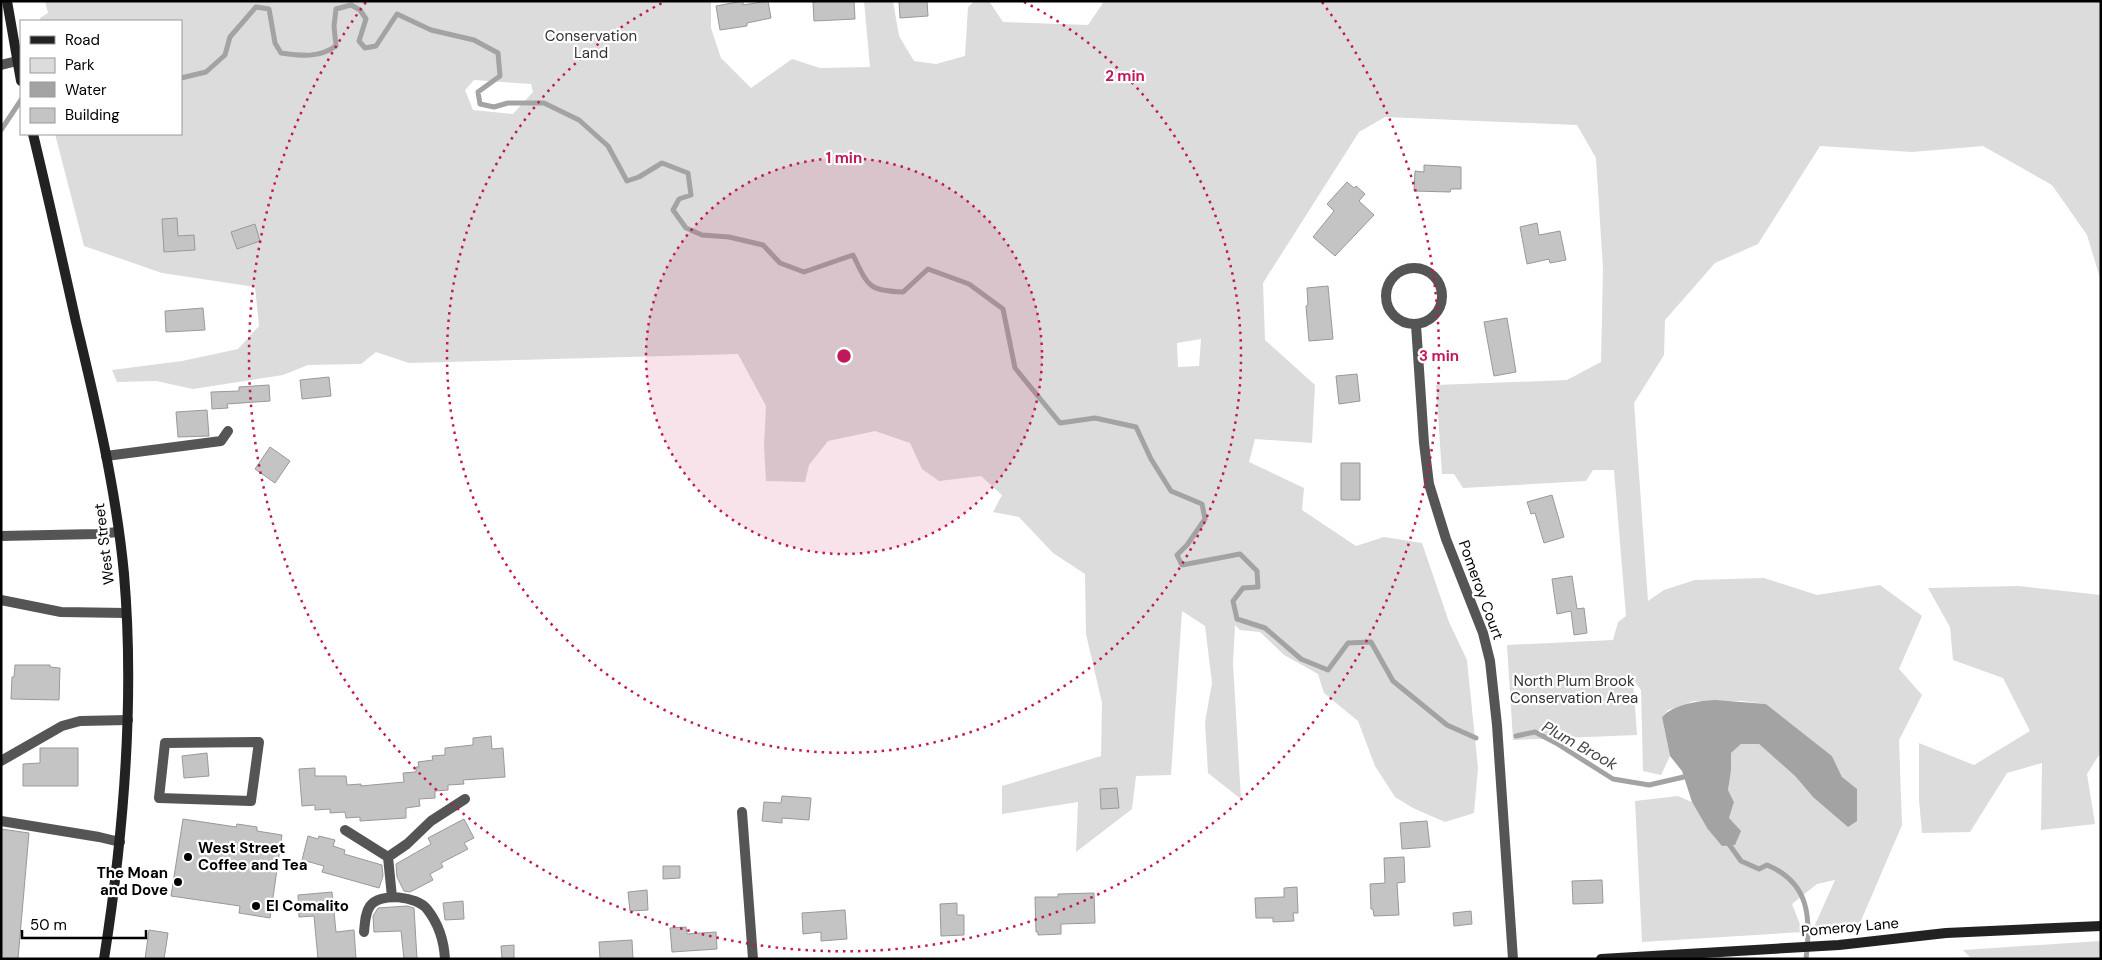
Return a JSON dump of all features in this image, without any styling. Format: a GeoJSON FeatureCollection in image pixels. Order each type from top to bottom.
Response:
{"type":"FeatureCollection","features":[{"type":"Feature","properties":{"kind":"main road"},"geometry":{"type":"LineString","coordinates":[[7,1],[20,76]]}},
{"type":"Feature","properties":{"kind":"main road","name":"West Street"},"geometry":{"type":"LineString","coordinates":[[33,135],[98,414],[118,532],[126,612],[129,664],[128,720],[120,842],[104,959]]}},
{"type":"Feature","properties":{"kind":"main road","name":"Pomeroy Lane"},"geometry":{"type":"LineString","coordinates":[[1601,959],[1816,946],[1946,933],[2101,926]]}},
{"type":"Feature","properties":{"kind":"street"},"geometry":{"type":"LineString","coordinates":[[1,65],[17,61]]}},
{"type":"Feature","properties":{"kind":"street"},"geometry":{"type":"LineString","coordinates":[[1415,268],[1425,270],[1434,276],[1440,285],[1442,296],[1435,316],[1426,322],[1416,325],[1405,324],[1395,318],[1388,308],[1385,297],[1387,286],[1394,276],[1404,270],[1415,268]]}},
{"type":"Feature","properties":{"kind":"street","name":"Pomeroy Court"},"geometry":{"type":"LineString","coordinates":[[1416,325],[1424,443],[1429,484],[1444,533],[1483,633],[1490,661],[1497,725],[1513,959]]}},
{"type":"Feature","properties":{"kind":"street"},"geometry":{"type":"LineString","coordinates":[[106,456],[221,441],[228,431]]}},
{"type":"Feature","properties":{"kind":"street"},"geometry":{"type":"LineString","coordinates":[[1,536],[118,532]]}},
{"type":"Feature","properties":{"kind":"street"},"geometry":{"type":"LineString","coordinates":[[1,600],[61,612],[126,612]]}},
{"type":"Feature","properties":{"kind":"street"},"geometry":{"type":"LineString","coordinates":[[1,761],[62,726],[80,721],[128,720]]}},
{"type":"Feature","properties":{"kind":"street"},"geometry":{"type":"LineString","coordinates":[[259,742],[251,801],[160,798],[165,743],[259,742]]}},
{"type":"Feature","properties":{"kind":"street"},"geometry":{"type":"LineString","coordinates":[[388,857],[408,844],[431,821],[465,799]]}},
{"type":"Feature","properties":{"kind":"street"},"geometry":{"type":"LineString","coordinates":[[742,812],[753,959]]}},
{"type":"Feature","properties":{"kind":"street"},"geometry":{"type":"LineString","coordinates":[[1,821],[120,842]]}},
{"type":"Feature","properties":{"kind":"street"},"geometry":{"type":"LineString","coordinates":[[345,830],[388,857]]}},
{"type":"Feature","properties":{"kind":"street"},"geometry":{"type":"LineString","coordinates":[[388,857],[392,897]]}},
{"type":"Feature","properties":{"kind":"street"},"geometry":{"type":"LineString","coordinates":[[364,932],[366,915],[371,904],[387,897],[406,898],[425,907],[436,923],[444,944],[445,959]]}},
{"type":"Feature","properties":{"kind":"green space"},"geometry":{"type":"Polygon","coordinates":[[[45,1],[711,1],[711,28],[721,58],[751,88],[792,59],[820,68],[870,67],[864,1],[893,1],[899,36],[914,61],[936,64],[965,56],[968,7],[975,1],[989,1],[1003,22],[1088,25],[1103,3],[1101,1],[2101,1],[2101,281],[2087,235],[2052,185],[1983,146],[1912,152],[1820,146],[1758,244],[1715,263],[1665,320],[1664,355],[1634,403],[1648,601],[1664,590],[1695,580],[1764,578],[1817,595],[1880,585],[1922,616],[1899,669],[1922,695],[1899,740],[1902,825],[1860,923],[1814,927],[1835,880],[1817,884],[1792,904],[1803,932],[1642,942],[1635,801],[1678,796],[1692,802],[1707,828],[1729,818],[1734,802],[1728,790],[1731,753],[1741,744],[1759,744],[1795,776],[1813,797],[1842,777],[1832,756],[1766,704],[1742,701],[1694,701],[1668,710],[1662,717],[1670,756],[1661,775],[1643,771],[1641,690],[1633,679],[1637,735],[1513,740],[1507,645],[1613,640],[1618,622],[1626,616],[1614,470],[1593,470],[1586,481],[1463,488],[1454,474],[1442,474],[1436,385],[1567,380],[1601,362],[1603,269],[1596,158],[1577,125],[1385,117],[1359,132],[1263,283],[1265,340],[1315,385],[1312,443],[1255,439],[1249,462],[1304,488],[1302,510],[1356,546],[1384,537],[1422,543],[1449,622],[1467,660],[1478,768],[1474,813],[1445,822],[1413,808],[1395,797],[1375,766],[1358,721],[1324,693],[1318,674],[1284,655],[1260,632],[1240,630],[1235,625],[1233,663],[1241,799],[1208,773],[1205,722],[1212,683],[1205,626],[1182,611],[1171,775],[1136,776],[1132,809],[1076,852],[1078,802],[1002,814],[1002,786],[1101,756],[1102,703],[1086,634],[1085,574],[1053,553],[1019,517],[993,512],[1002,495],[981,476],[939,481],[922,469],[910,443],[875,431],[828,441],[809,465],[805,482],[766,481],[764,446],[766,406],[738,354],[409,363],[376,352],[361,364],[308,365],[283,375],[193,389],[156,381],[117,382],[112,370],[182,361],[238,349],[259,326],[255,287],[162,273],[84,246],[55,135],[182,135],[182,20],[40,20],[40,18],[48,13],[45,1]],[[474,80],[465,90],[473,110],[513,114],[533,92],[531,84],[474,80]],[[1201,339],[1177,343],[1178,367],[1199,366],[1201,339]]]}},
{"type":"Feature","properties":{"kind":"green space"},"geometry":{"type":"Polygon","coordinates":[[[2019,586],[2101,595],[2101,752],[2087,774],[2095,824],[2041,830],[2042,763],[2007,773],[1970,832],[1922,833],[1919,800],[1919,743],[1974,765],[2030,731],[2003,678],[1953,660],[1950,627],[1928,588],[2019,586]]]}},
{"type":"Feature","properties":{"kind":"green space"},"geometry":{"type":"Polygon","coordinates":[[[2101,941],[2101,959],[1940,959],[1970,957],[1963,950],[2101,941]]]}},
{"type":"Feature","properties":{"kind":"water"},"geometry":{"type":"Polygon","coordinates":[[[1715,700],[1766,704],[1832,756],[1842,777],[1857,789],[1857,821],[1848,827],[1813,797],[1795,776],[1759,744],[1741,744],[1731,753],[1728,790],[1734,802],[1729,818],[1741,831],[1735,845],[1722,846],[1707,828],[1692,802],[1682,771],[1670,756],[1662,717],[1679,706],[1693,702],[1715,700]]]}},
{"type":"Feature","properties":{"kind":"building"},"geometry":{"type":"Polygon","coordinates":[[[743,1],[743,5],[768,1],[771,18],[747,23],[747,26],[720,30],[716,6],[743,1]]]}},
{"type":"Feature","properties":{"kind":"building"},"geometry":{"type":"Polygon","coordinates":[[[854,1],[855,19],[814,21],[813,2],[854,1]]]}},
{"type":"Feature","properties":{"kind":"building"},"geometry":{"type":"Polygon","coordinates":[[[899,1],[927,1],[928,16],[900,18],[899,1]]]}},
{"type":"Feature","properties":{"kind":"building"},"geometry":{"type":"Polygon","coordinates":[[[1424,165],[1461,167],[1461,189],[1451,189],[1450,192],[1414,191],[1415,171],[1424,172],[1424,165]]]}},
{"type":"Feature","properties":{"kind":"building"},"geometry":{"type":"Polygon","coordinates":[[[1347,182],[1354,188],[1356,186],[1365,194],[1359,201],[1374,215],[1335,256],[1313,237],[1334,211],[1327,204],[1347,182]]]}},
{"type":"Feature","properties":{"kind":"building"},"geometry":{"type":"Polygon","coordinates":[[[177,218],[178,236],[194,235],[195,250],[164,252],[162,219],[177,218]]]}},
{"type":"Feature","properties":{"kind":"building"},"geometry":{"type":"Polygon","coordinates":[[[1537,223],[1539,235],[1560,231],[1566,260],[1550,263],[1549,259],[1527,264],[1520,227],[1537,223]]]}},
{"type":"Feature","properties":{"kind":"building"},"geometry":{"type":"Polygon","coordinates":[[[255,224],[260,241],[237,249],[231,232],[255,224]]]}},
{"type":"Feature","properties":{"kind":"building"},"geometry":{"type":"Polygon","coordinates":[[[1328,286],[1333,339],[1309,341],[1306,306],[1308,305],[1307,288],[1328,286]]]}},
{"type":"Feature","properties":{"kind":"building"},"geometry":{"type":"Polygon","coordinates":[[[203,308],[205,330],[166,332],[165,311],[203,308]]]}},
{"type":"Feature","properties":{"kind":"building"},"geometry":{"type":"Polygon","coordinates":[[[1507,318],[1516,372],[1494,376],[1484,322],[1507,318]]]}},
{"type":"Feature","properties":{"kind":"building"},"geometry":{"type":"Polygon","coordinates":[[[1357,374],[1360,401],[1339,404],[1336,376],[1357,374]]]}},
{"type":"Feature","properties":{"kind":"building"},"geometry":{"type":"Polygon","coordinates":[[[329,377],[331,396],[302,399],[300,380],[329,377]]]}},
{"type":"Feature","properties":{"kind":"building"},"geometry":{"type":"Polygon","coordinates":[[[269,385],[270,401],[227,404],[228,408],[212,409],[211,392],[239,391],[239,387],[269,385]]]}},
{"type":"Feature","properties":{"kind":"building"},"geometry":{"type":"Polygon","coordinates":[[[207,410],[209,436],[178,437],[176,412],[207,410]]]}},
{"type":"Feature","properties":{"kind":"building"},"geometry":{"type":"Polygon","coordinates":[[[270,447],[290,461],[275,483],[255,469],[270,447]]]}},
{"type":"Feature","properties":{"kind":"building"},"geometry":{"type":"Polygon","coordinates":[[[1341,463],[1360,463],[1360,500],[1341,500],[1341,463]]]}},
{"type":"Feature","properties":{"kind":"building"},"geometry":{"type":"Polygon","coordinates":[[[1552,495],[1564,537],[1544,543],[1535,513],[1531,514],[1527,502],[1552,495]]]}},
{"type":"Feature","properties":{"kind":"building"},"geometry":{"type":"Polygon","coordinates":[[[1572,576],[1577,609],[1584,608],[1587,633],[1574,635],[1571,611],[1557,614],[1552,579],[1572,576]]]}},
{"type":"Feature","properties":{"kind":"building"},"geometry":{"type":"Polygon","coordinates":[[[15,665],[50,665],[50,667],[60,668],[59,700],[11,699],[12,677],[14,677],[15,665]]]}},
{"type":"Feature","properties":{"kind":"building"},"geometry":{"type":"Polygon","coordinates":[[[491,736],[492,749],[503,748],[505,777],[463,780],[464,784],[448,785],[448,790],[435,791],[435,798],[419,799],[420,806],[406,808],[406,818],[360,821],[360,817],[346,818],[345,812],[330,813],[330,809],[315,810],[315,805],[302,806],[299,769],[315,768],[315,776],[346,776],[347,785],[361,784],[361,786],[404,782],[403,773],[416,772],[416,767],[419,767],[418,762],[433,760],[432,756],[445,755],[445,748],[473,745],[473,738],[491,736]]]}},
{"type":"Feature","properties":{"kind":"building"},"geometry":{"type":"Polygon","coordinates":[[[40,748],[78,748],[78,786],[23,786],[23,764],[40,763],[40,748]]]}},
{"type":"Feature","properties":{"kind":"building"},"geometry":{"type":"Polygon","coordinates":[[[207,753],[209,776],[184,778],[182,756],[207,753]]]}},
{"type":"Feature","properties":{"kind":"building"},"geometry":{"type":"Polygon","coordinates":[[[1117,788],[1119,808],[1101,809],[1100,789],[1117,788]]]}},
{"type":"Feature","properties":{"kind":"building"},"geometry":{"type":"Polygon","coordinates":[[[782,796],[811,798],[809,820],[782,818],[782,823],[762,821],[764,802],[781,803],[782,796]]]}},
{"type":"Feature","properties":{"kind":"building"},"geometry":{"type":"Polygon","coordinates":[[[183,819],[236,827],[237,824],[257,827],[257,831],[282,835],[270,918],[239,913],[240,906],[171,896],[183,819]]]}},
{"type":"Feature","properties":{"kind":"building"},"geometry":{"type":"Polygon","coordinates":[[[464,819],[474,838],[464,843],[468,849],[441,863],[443,867],[430,874],[433,880],[410,892],[404,891],[397,877],[396,864],[431,844],[428,838],[464,819]]]}},
{"type":"Feature","properties":{"kind":"building"},"geometry":{"type":"Polygon","coordinates":[[[1427,821],[1430,847],[1402,849],[1400,823],[1427,821]]]}},
{"type":"Feature","properties":{"kind":"building"},"geometry":{"type":"Polygon","coordinates":[[[1,829],[29,833],[18,959],[1,959],[1,829]]]}},
{"type":"Feature","properties":{"kind":"building"},"geometry":{"type":"Polygon","coordinates":[[[308,836],[318,839],[319,836],[335,840],[333,846],[345,850],[344,854],[382,865],[383,876],[379,888],[322,872],[324,866],[302,860],[308,836]]]}},
{"type":"Feature","properties":{"kind":"building"},"geometry":{"type":"Polygon","coordinates":[[[1404,857],[1405,882],[1397,883],[1399,915],[1374,916],[1373,909],[1371,909],[1370,884],[1385,883],[1384,858],[1404,857]]]}},
{"type":"Feature","properties":{"kind":"building"},"geometry":{"type":"Polygon","coordinates":[[[663,866],[680,866],[680,878],[663,879],[663,866]]]}},
{"type":"Feature","properties":{"kind":"building"},"geometry":{"type":"Polygon","coordinates":[[[1602,880],[1603,903],[1573,904],[1572,881],[1602,880]]]}},
{"type":"Feature","properties":{"kind":"building"},"geometry":{"type":"Polygon","coordinates":[[[1297,887],[1298,913],[1293,913],[1294,921],[1273,922],[1273,918],[1256,918],[1255,898],[1284,897],[1284,888],[1297,887]]]}},
{"type":"Feature","properties":{"kind":"building"},"geometry":{"type":"Polygon","coordinates":[[[647,890],[648,910],[630,911],[628,892],[647,890]]]}},
{"type":"Feature","properties":{"kind":"building"},"geometry":{"type":"Polygon","coordinates":[[[332,892],[336,932],[354,930],[356,959],[318,959],[314,916],[299,917],[298,895],[332,892]]]}},
{"type":"Feature","properties":{"kind":"building"},"geometry":{"type":"Polygon","coordinates":[[[1094,893],[1095,923],[1061,924],[1061,934],[1038,935],[1038,932],[1036,932],[1035,897],[1058,897],[1058,894],[1094,893]]]}},
{"type":"Feature","properties":{"kind":"building"},"geometry":{"type":"Polygon","coordinates":[[[463,901],[464,919],[445,920],[443,903],[463,901]]]}},
{"type":"Feature","properties":{"kind":"building"},"geometry":{"type":"Polygon","coordinates":[[[957,903],[957,915],[964,915],[964,935],[941,936],[940,904],[957,903]]]}},
{"type":"Feature","properties":{"kind":"building"},"geometry":{"type":"Polygon","coordinates":[[[407,906],[414,908],[417,959],[404,959],[401,931],[374,932],[373,916],[378,908],[407,906]]]}},
{"type":"Feature","properties":{"kind":"building"},"geometry":{"type":"Polygon","coordinates":[[[845,910],[847,939],[821,941],[821,932],[803,934],[802,913],[845,910]]]}},
{"type":"Feature","properties":{"kind":"building"},"geometry":{"type":"Polygon","coordinates":[[[1471,911],[1472,924],[1454,926],[1453,913],[1471,911]]]}},
{"type":"Feature","properties":{"kind":"building"},"geometry":{"type":"Polygon","coordinates":[[[686,927],[687,934],[716,932],[717,949],[672,952],[670,928],[686,927]]]}},
{"type":"Feature","properties":{"kind":"building"},"geometry":{"type":"Polygon","coordinates":[[[149,930],[168,933],[164,959],[145,959],[149,930]]]}},
{"type":"Feature","properties":{"kind":"building"},"geometry":{"type":"Polygon","coordinates":[[[632,940],[633,959],[600,959],[599,942],[632,940]]]}},
{"type":"Feature","properties":{"kind":"building"},"geometry":{"type":"Polygon","coordinates":[[[514,945],[514,959],[502,959],[501,946],[514,945]]]}},
{"type":"Feature","properties":{"kind":"waterway","name":"Plum Brook"},"geometry":{"type":"LineString","coordinates":[[182,78],[206,72],[225,55],[230,37],[256,7],[269,9],[275,43],[281,53],[303,55],[323,53],[336,46],[334,26],[336,9],[351,5],[360,10],[366,19],[359,41],[365,48],[376,46],[397,14],[431,30],[474,40],[498,53],[500,76],[478,92],[480,104],[494,107],[508,103],[544,103],[579,120],[608,146],[627,181],[639,177],[662,163],[688,173],[691,195],[679,199],[673,210],[686,228],[702,235],[729,237],[763,245],[780,263],[804,272],[853,255],[866,280],[875,288],[882,290],[903,292],[928,269],[969,284],[1003,309],[1015,368],[1060,423],[1095,418],[1136,427],[1151,459],[1171,491],[1202,504],[1205,519],[1187,545],[1177,555],[1182,565],[1240,554],[1257,571],[1258,587],[1243,588],[1233,601],[1237,619],[1265,628],[1301,659],[1328,670],[1348,643],[1371,642],[1393,681],[1447,725],[1476,738]]}},
{"type":"Feature","properties":{"kind":"waterway","name":"Plum Brook"},"geometry":{"type":"LineString","coordinates":[[1,130],[20,102]]}},
{"type":"Feature","properties":{"kind":"waterway","name":"Plum Brook"},"geometry":{"type":"LineString","coordinates":[[1516,736],[1535,732],[1613,779],[1649,785],[1688,776]]}},
{"type":"Feature","properties":{"kind":"waterway","name":"Plum Brook"},"geometry":{"type":"LineString","coordinates":[[1726,840],[1741,861],[1759,869],[1767,865],[1781,873],[1800,892],[1807,916],[1808,944],[1806,959]]}},
{"type":"Feature","properties":{"kind":"place","name":"West Street Coffee and Tea"},"geometry":{"type":"Point","coordinates":[188,857]}},
{"type":"Feature","properties":{"kind":"place","name":"The Moan and Dove"},"geometry":{"type":"Point","coordinates":[178,882]}},
{"type":"Feature","properties":{"kind":"place","name":"El Comalito"},"geometry":{"type":"Point","coordinates":[256,906]}},
{"type":"Feature","properties":{"kind":"park label","name":"Conservation Land"},"geometry":{"type":"Point","coordinates":[591,44]}},
{"type":"Feature","properties":{"kind":"park label","name":"North Plum Brook Conservation Area"},"geometry":{"type":"Point","coordinates":[1574,690]}}]}
